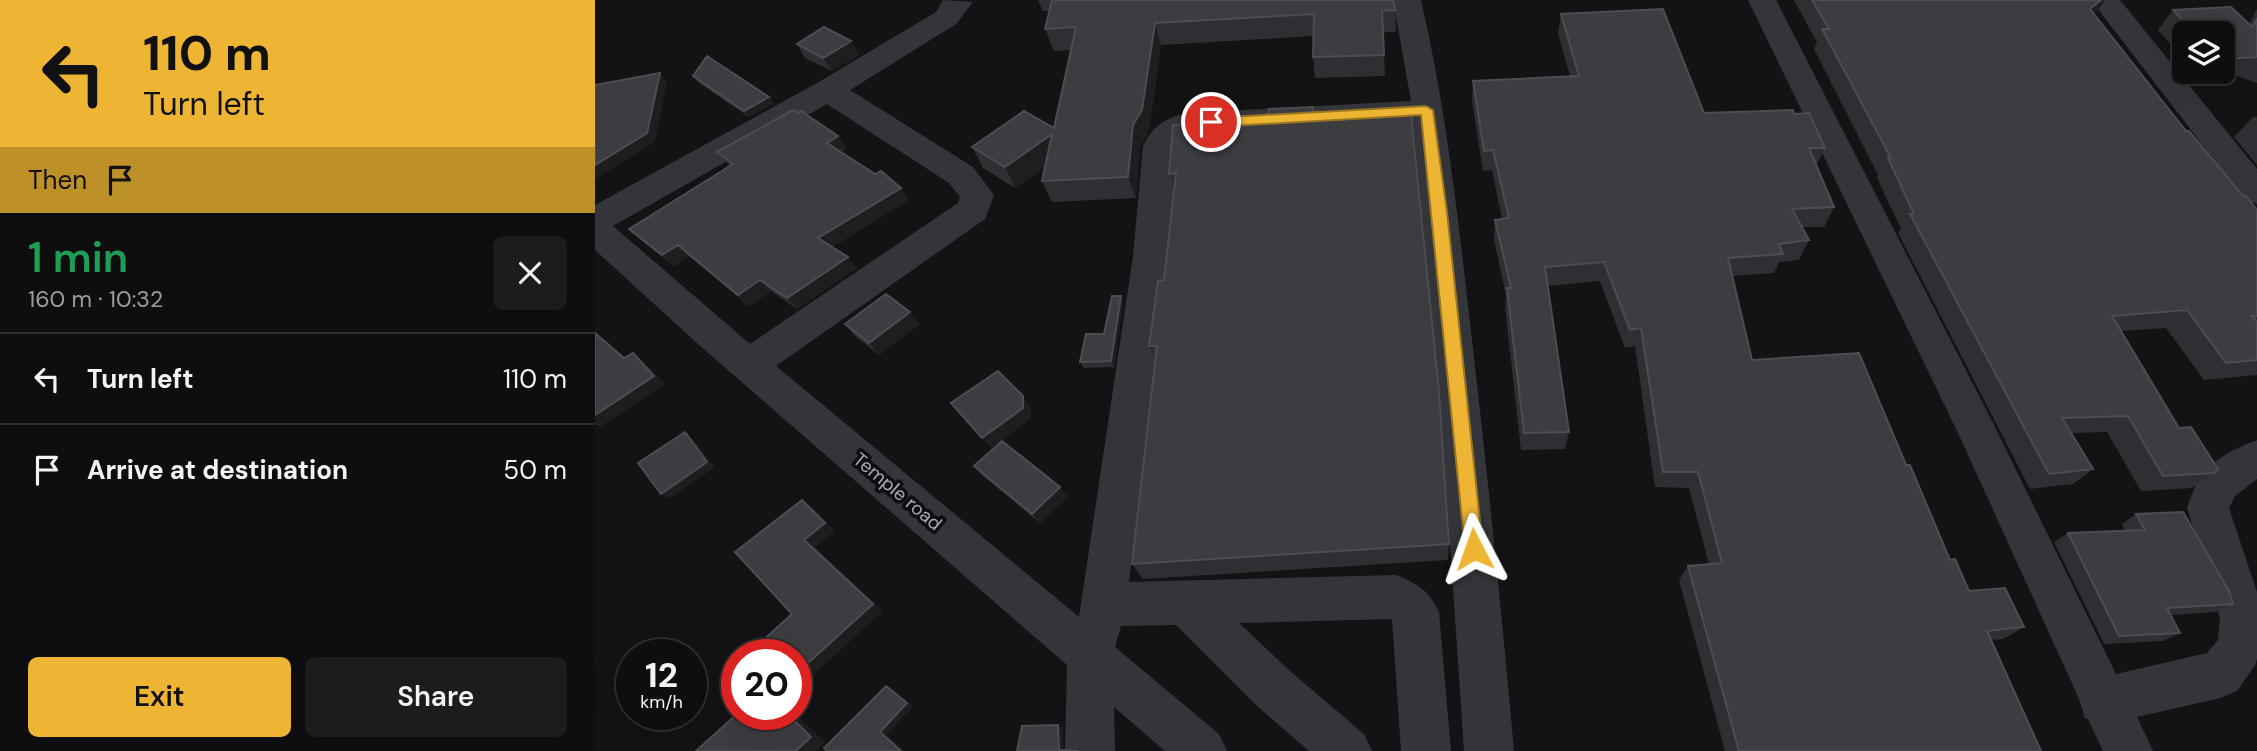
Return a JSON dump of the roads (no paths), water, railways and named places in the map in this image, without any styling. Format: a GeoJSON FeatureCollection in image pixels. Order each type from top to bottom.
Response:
{"type":"FeatureCollection","features":[{"type":"Feature","properties":{"kind":"street"},"geometry":{"type":"LineString","coordinates":[[595,220],[828,90],[946,18],[959,2],[957,0]]}},
{"type":"Feature","properties":{"kind":"street"},"geometry":{"type":"LineString","coordinates":[[1407,0],[1426,110],[1470,498],[1489,751]]}},
{"type":"Feature","properties":{"kind":"street"},"geometry":{"type":"LineString","coordinates":[[1762,0],[1978,433],[2102,701],[2128,751]]}},
{"type":"Feature","properties":{"kind":"street"},"geometry":{"type":"LineString","coordinates":[[2105,0],[2257,192]]}},
{"type":"Feature","properties":{"kind":"street"},"geometry":{"type":"LineString","coordinates":[[750,364],[974,210],[977,195],[961,175],[828,90]]}},
{"type":"Feature","properties":{"kind":"street"},"geometry":{"type":"LineString","coordinates":[[1090,751],[1090,654],[1105,605],[1113,526],[1151,256],[1159,146],[1165,134],[1185,124],[1426,110]]}},
{"type":"Feature","properties":{"kind":"street","name":"Temple road"},"geometry":{"type":"LineString","coordinates":[[595,230],[1202,751]]}},
{"type":"Feature","properties":{"kind":"street"},"geometry":{"type":"LineString","coordinates":[[2102,701],[2220,674],[2233,662],[2244,634],[2243,618],[2208,508],[2212,491],[2219,481],[2257,458]]}},
{"type":"Feature","properties":{"kind":"street"},"geometry":{"type":"LineString","coordinates":[[1105,605],[1396,597],[1408,603],[1416,612],[1426,751]]}},
{"type":"Feature","properties":{"kind":"street"},"geometry":{"type":"LineString","coordinates":[[1185,603],[1273,690],[1347,751]]}}]}
